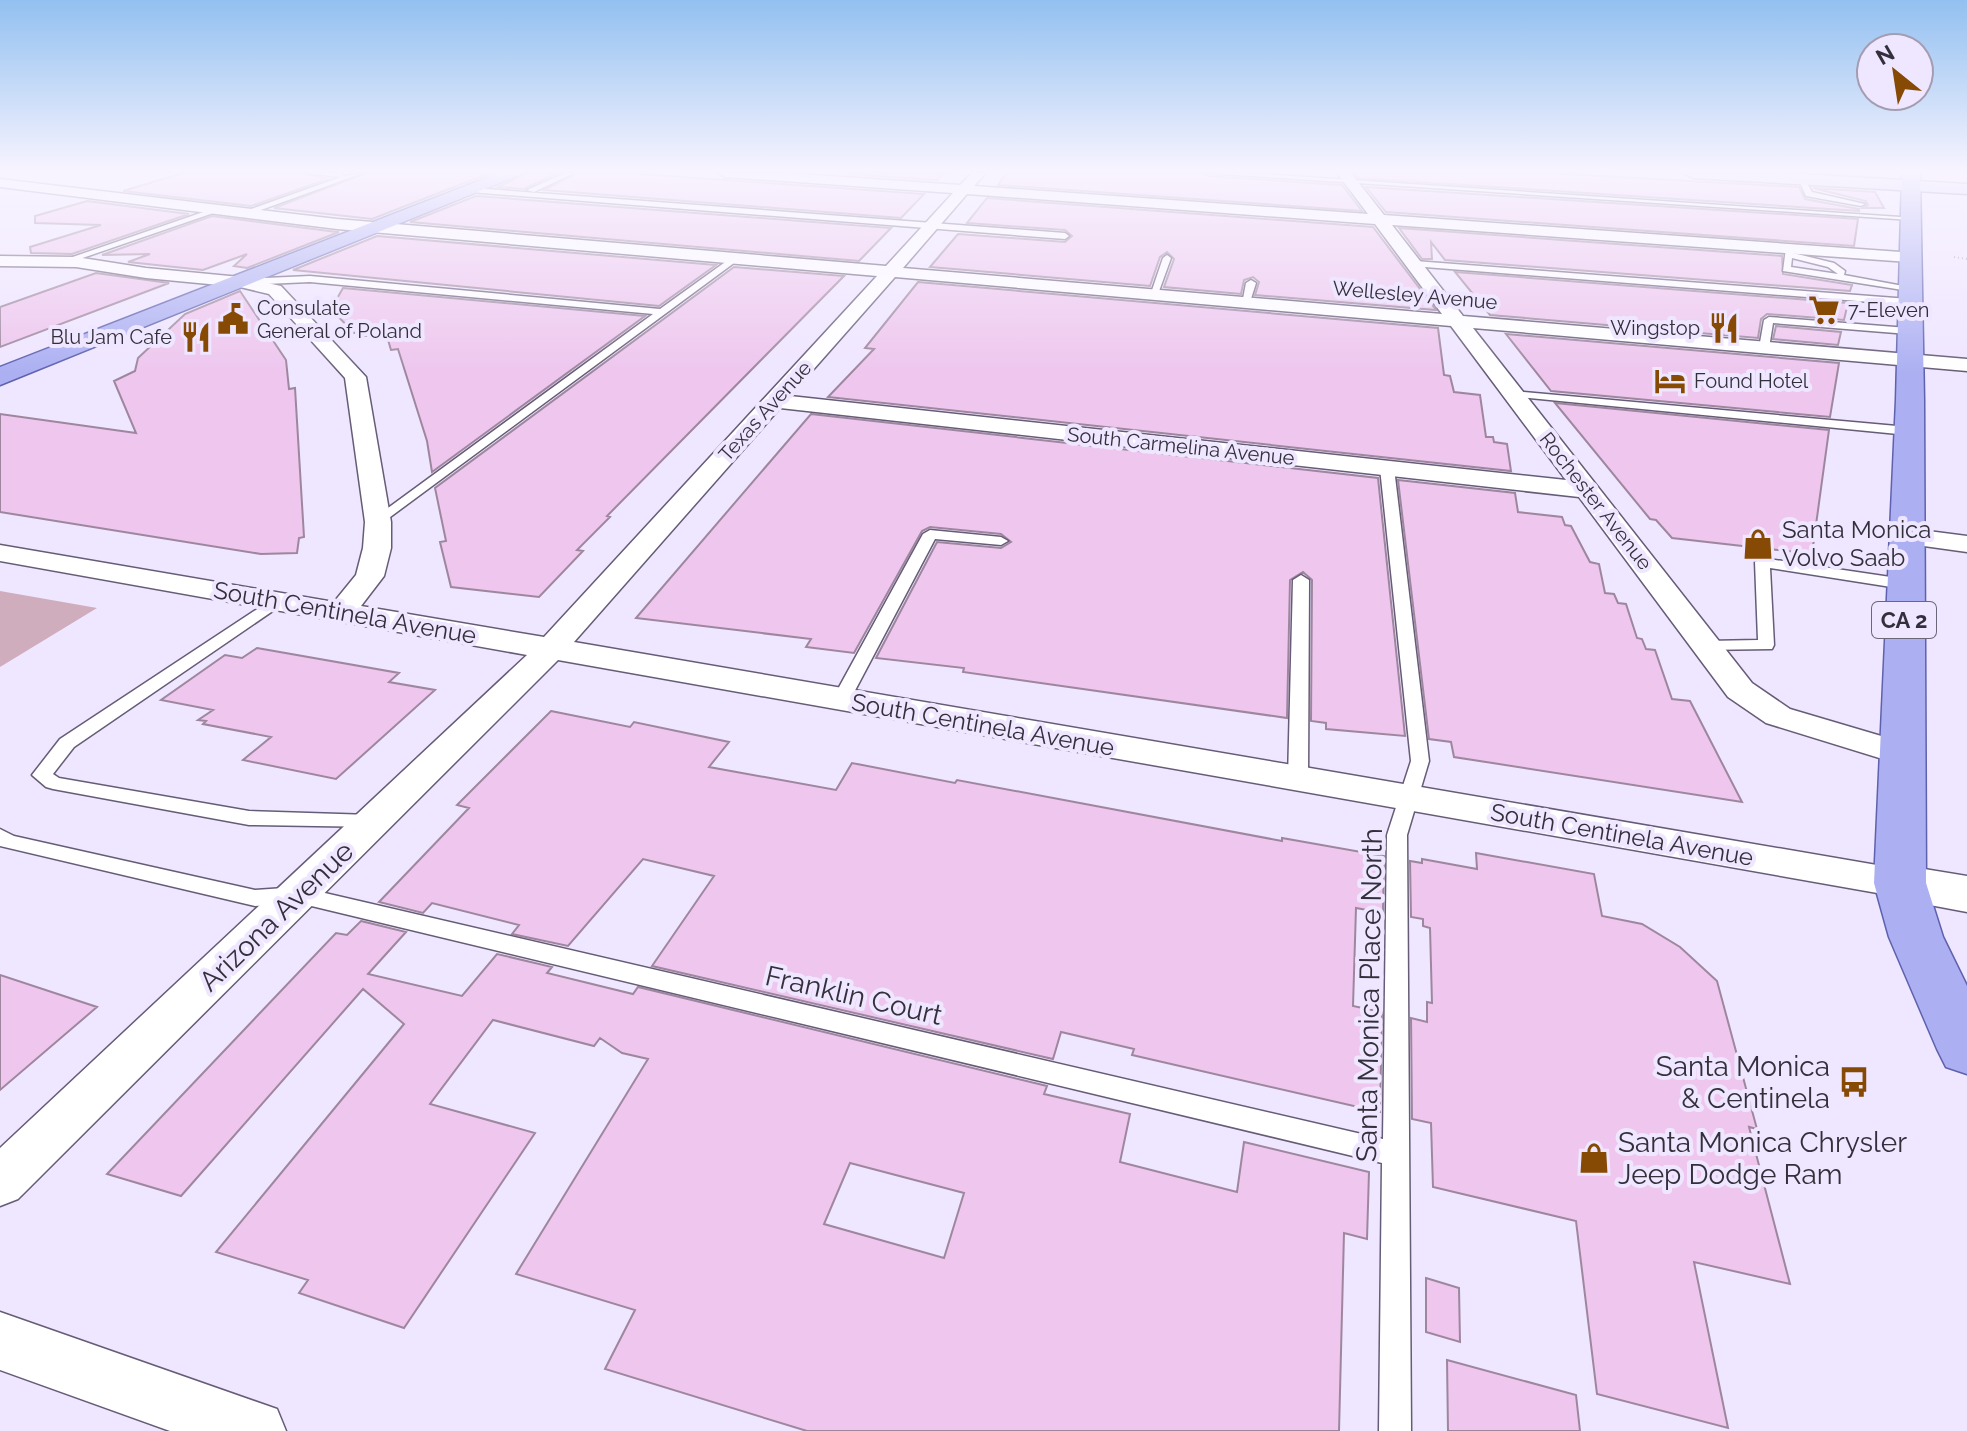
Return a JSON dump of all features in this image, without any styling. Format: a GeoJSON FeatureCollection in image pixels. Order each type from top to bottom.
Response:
{"type":"FeatureCollection","features":[{"type":"Feature","properties":{"kind":"main road"},"geometry":{"type":"LineString","coordinates":[[0,377],[347,240]]}},
{"type":"Feature","properties":{"kind":"main road","name":"CA 2"},"geometry":{"type":"LineString","coordinates":[[1900,883],[1910,240]]}},
{"type":"Feature","properties":{"kind":"main road"},"geometry":{"type":"LineString","coordinates":[[1900,883],[1916,937],[1967,1049]]}},
{"type":"Feature","properties":{"kind":"street","name":"Wellesley Avenue"},"geometry":{"type":"LineString","coordinates":[[526,240],[1967,365]]}},
{"type":"Feature","properties":{"kind":"street","name":"Texas Avenue"},"geometry":{"type":"LineString","coordinates":[[551,649],[918,240]]}},
{"type":"Feature","properties":{"kind":"street","name":"Rochester Avenue"},"geometry":{"type":"LineString","coordinates":[[1395,240],[1740,690],[1778,716],[1902,754]]}},
{"type":"Feature","properties":{"kind":"street"},"geometry":{"type":"LineString","coordinates":[[1637,240],[1789,252],[1909,257]]}},
{"type":"Feature","properties":{"kind":"street"},"geometry":{"type":"LineString","coordinates":[[0,261],[65,261],[240,282],[275,290],[355,377],[378,522],[377,548],[370,576],[341,612]]}},
{"type":"Feature","properties":{"kind":"street","name":"South Carmelina Avenue"},"geometry":{"type":"LineString","coordinates":[[775,401],[1588,490]]}},
{"type":"Feature","properties":{"kind":"street"},"geometry":{"type":"LineString","coordinates":[[1905,536],[1967,544]]}},
{"type":"Feature","properties":{"kind":"street","name":"South Centinela Avenue"},"geometry":{"type":"LineString","coordinates":[[0,553],[1967,894]]}},
{"type":"Feature","properties":{"kind":"street","name":"Arizona Avenue"},"geometry":{"type":"LineString","coordinates":[[0,1182],[551,649]]}},
{"type":"Feature","properties":{"kind":"street"},"geometry":{"type":"LineString","coordinates":[[0,1341],[255,1431]]}},
{"type":"Feature","properties":{"kind":"lane"},"geometry":{"type":"LineString","coordinates":[[65,261],[129,240]]}},
{"type":"Feature","properties":{"kind":"lane"},"geometry":{"type":"LineString","coordinates":[[1842,274],[1831,265],[1789,252],[1786,269],[1909,295]]}},
{"type":"Feature","properties":{"kind":"lane"},"geometry":{"type":"LineString","coordinates":[[378,522],[735,258]]}},
{"type":"Feature","properties":{"kind":"lane"},"geometry":{"type":"LineString","coordinates":[[1153,294],[1167,258]]}},
{"type":"Feature","properties":{"kind":"lane"},"geometry":{"type":"LineString","coordinates":[[1800,261],[1825,268],[1825,275]]}},
{"type":"Feature","properties":{"kind":"lane"},"geometry":{"type":"LineString","coordinates":[[1415,264],[1909,295]]}},
{"type":"Feature","properties":{"kind":"lane"},"geometry":{"type":"LineString","coordinates":[[240,282],[310,279],[664,312]]}},
{"type":"Feature","properties":{"kind":"lane"},"geometry":{"type":"LineString","coordinates":[[1245,302],[1251,283]]}},
{"type":"Feature","properties":{"kind":"lane"},"geometry":{"type":"LineString","coordinates":[[1764,348],[1769,320],[1908,331]]}},
{"type":"Feature","properties":{"kind":"lane"},"geometry":{"type":"LineString","coordinates":[[1513,394],[1908,431]]}},
{"type":"Feature","properties":{"kind":"lane","name":"Santa Monica Place North"},"geometry":{"type":"LineString","coordinates":[[1387,468],[1420,761],[1397,835],[1395,1431]]}},
{"type":"Feature","properties":{"kind":"lane"},"geometry":{"type":"LineString","coordinates":[[841,700],[930,534],[1001,541]]}},
{"type":"Feature","properties":{"kind":"lane"},"geometry":{"type":"LineString","coordinates":[[1707,646],[1766,645],[1762,562],[1904,584]]}},
{"type":"Feature","properties":{"kind":"lane"},"geometry":{"type":"LineString","coordinates":[[1298,779],[1301,580]]}},
{"type":"Feature","properties":{"kind":"lane"},"geometry":{"type":"LineString","coordinates":[[277,601],[67,743],[42,775],[53,783],[249,818],[371,822]]}},
{"type":"Feature","properties":{"kind":"lane","name":"Franklin Court"},"geometry":{"type":"LineString","coordinates":[[0,836],[8,842],[255,898],[299,895],[1395,1154]]}},
{"type":"Feature","properties":{"kind":"path"},"geometry":{"type":"LineString","coordinates":[[1954,257],[1967,259]]}},
{"type":"Feature","properties":{"kind":"shaded area"},"geometry":{"type":"Polygon","coordinates":[[[0,591],[97,608],[0,667],[0,591]]]}},
{"type":"Feature","properties":{"kind":"building"},"geometry":{"type":"Polygon","coordinates":[[[53,240],[114,240],[72,254],[31,253],[30,247],[53,240]]]}},
{"type":"Feature","properties":{"kind":"building"},"geometry":{"type":"Polygon","coordinates":[[[145,240],[319,240],[247,268],[234,266],[247,254],[203,270],[128,262],[150,254],[102,255],[145,240]]]}},
{"type":"Feature","properties":{"kind":"building"},"geometry":{"type":"Polygon","coordinates":[[[368,240],[421,240],[716,265],[659,306],[293,270],[368,240]]]}},
{"type":"Feature","properties":{"kind":"building"},"geometry":{"type":"Polygon","coordinates":[[[615,240],[880,240],[859,261],[615,240]]]}},
{"type":"Feature","properties":{"kind":"building"},"geometry":{"type":"Polygon","coordinates":[[[953,240],[1383,240],[1436,310],[1255,295],[1259,282],[1253,277],[1244,280],[1241,294],[1164,287],[1174,259],[1167,252],[1160,257],[1150,286],[930,267],[953,240]]]}},
{"type":"Feature","properties":{"kind":"building"},"geometry":{"type":"Polygon","coordinates":[[[1408,240],[1560,240],[1782,256],[1783,274],[1852,285],[1850,291],[1445,260],[1431,242],[1432,259],[1422,259],[1408,240]]]}},
{"type":"Feature","properties":{"kind":"building"},"geometry":{"type":"Polygon","coordinates":[[[1768,240],[1855,240],[1854,246],[1768,240]]]}},
{"type":"Feature","properties":{"kind":"building"},"geometry":{"type":"Polygon","coordinates":[[[734,267],[844,276],[607,516],[610,517],[577,550],[583,551],[539,597],[451,587],[440,542],[446,541],[435,488],[734,267]]]}},
{"type":"Feature","properties":{"kind":"building"},"geometry":{"type":"Polygon","coordinates":[[[1455,272],[1848,303],[1844,320],[1767,314],[1761,319],[1758,338],[1490,315],[1455,272]]]}},
{"type":"Feature","properties":{"kind":"building"},"geometry":{"type":"Polygon","coordinates":[[[96,273],[169,283],[0,347],[0,307],[96,273]]]}},
{"type":"Feature","properties":{"kind":"building"},"geometry":{"type":"Polygon","coordinates":[[[918,282],[1438,328],[1444,375],[1450,376],[1454,392],[1480,395],[1486,437],[1507,444],[1511,471],[828,397],[874,349],[865,348],[918,282]]]}},
{"type":"Feature","properties":{"kind":"building"},"geometry":{"type":"Polygon","coordinates":[[[343,288],[645,316],[432,472],[427,441],[398,349],[391,350],[386,333],[358,337],[357,332],[354,333],[331,309],[343,288]]]}},
{"type":"Feature","properties":{"kind":"building"},"geometry":{"type":"Polygon","coordinates":[[[240,291],[286,360],[289,389],[295,388],[304,537],[299,538],[297,553],[261,554],[0,512],[0,414],[136,433],[114,381],[135,371],[138,358],[185,314],[240,291]]]}},
{"type":"Feature","properties":{"kind":"building"},"geometry":{"type":"Polygon","coordinates":[[[1776,326],[1841,332],[1838,345],[1773,339],[1776,326]]]}},
{"type":"Feature","properties":{"kind":"building"},"geometry":{"type":"Polygon","coordinates":[[[1506,334],[1839,363],[1830,417],[1551,391],[1506,334]]]}},
{"type":"Feature","properties":{"kind":"building"},"geometry":{"type":"Polygon","coordinates":[[[1555,403],[1829,430],[1812,554],[1672,538],[1656,520],[1650,519],[1555,403]]]}},
{"type":"Feature","properties":{"kind":"building"},"geometry":{"type":"Polygon","coordinates":[[[811,414],[1378,478],[1405,736],[1326,729],[1326,723],[1311,721],[1312,580],[1303,572],[1290,580],[1287,718],[963,672],[964,668],[876,658],[937,542],[1001,548],[1011,542],[1001,534],[930,527],[922,531],[854,653],[806,647],[811,639],[636,618],[811,414]]]}},
{"type":"Feature","properties":{"kind":"building"},"geometry":{"type":"Polygon","coordinates":[[[1398,480],[1515,493],[1518,512],[1562,517],[1565,525],[1571,526],[1590,562],[1599,564],[1605,593],[1614,594],[1618,603],[1626,604],[1637,638],[1642,639],[1646,649],[1655,650],[1672,699],[1690,701],[1742,802],[1454,757],[1451,742],[1429,739],[1398,480]]]}},
{"type":"Feature","properties":{"kind":"building"},"geometry":{"type":"Polygon","coordinates":[[[257,648],[399,673],[389,682],[435,690],[336,779],[243,760],[271,737],[203,724],[206,721],[198,720],[213,710],[161,700],[225,655],[242,658],[257,648]]]}},
{"type":"Feature","properties":{"kind":"building"},"geometry":{"type":"Polygon","coordinates":[[[551,711],[630,727],[634,722],[729,742],[709,767],[836,790],[852,763],[1282,841],[1282,838],[1384,856],[1383,913],[1356,908],[1353,1006],[1382,1012],[1380,1112],[1132,1055],[1134,1049],[1061,1032],[1053,1059],[652,966],[714,876],[643,859],[568,946],[512,934],[519,925],[432,903],[423,913],[379,902],[469,808],[457,805],[551,711]]]}},
{"type":"Feature","properties":{"kind":"building","name":"Santa Monica Chrysler Jeep Dodge Ram"},"geometry":{"type":"Polygon","coordinates":[[[1476,853],[1594,874],[1602,916],[1642,924],[1680,947],[1717,981],[1757,1129],[1749,1127],[1790,1284],[1694,1262],[1728,1428],[1597,1394],[1576,1221],[1433,1187],[1431,1123],[1412,1119],[1411,1018],[1427,1022],[1427,1002],[1432,1003],[1430,928],[1423,926],[1423,919],[1411,917],[1410,861],[1422,863],[1422,859],[1477,869],[1476,853]]]}},
{"type":"Feature","properties":{"kind":"building"},"geometry":{"type":"Polygon","coordinates":[[[361,921],[406,932],[368,974],[462,996],[497,954],[552,967],[547,973],[633,994],[638,987],[1047,1086],[1044,1094],[1130,1114],[1120,1162],[1237,1192],[1244,1142],[1369,1172],[1367,1239],[1344,1233],[1339,1431],[807,1431],[605,1369],[635,1310],[516,1274],[648,1059],[622,1053],[600,1038],[594,1046],[493,1020],[430,1104],[535,1133],[404,1328],[299,1293],[308,1280],[216,1252],[404,1024],[363,989],[181,1196],[107,1174],[336,933],[347,935],[361,921]],[[850,1163],[824,1224],[944,1258],[964,1193],[850,1163]]]}},
{"type":"Feature","properties":{"kind":"building"},"geometry":{"type":"Polygon","coordinates":[[[0,975],[97,1007],[0,1090],[0,975]]]}},
{"type":"Feature","properties":{"kind":"building"},"geometry":{"type":"Polygon","coordinates":[[[1426,1278],[1459,1288],[1460,1342],[1426,1332],[1426,1278]]]}},
{"type":"Feature","properties":{"kind":"building"},"geometry":{"type":"Polygon","coordinates":[[[1447,1360],[1576,1395],[1580,1431],[1448,1431],[1447,1360]]]}},
{"type":"Feature","properties":{"kind":"place","name":"7-Eleven"},"geometry":{"type":"Point","coordinates":[1824,310]}},
{"type":"Feature","properties":{"kind":"place","name":"Consulate General of Poland"},"geometry":{"type":"Point","coordinates":[233,319]}},
{"type":"Feature","properties":{"kind":"place","name":"Wingstop"},"geometry":{"type":"Point","coordinates":[1724,328]}},
{"type":"Feature","properties":{"kind":"place","name":"Blu Jam Cafe"},"geometry":{"type":"Point","coordinates":[196,337]}},
{"type":"Feature","properties":{"kind":"place","name":"Found Hotel"},"geometry":{"type":"Point","coordinates":[1670,381]}},
{"type":"Feature","properties":{"kind":"place","name":"Santa Monica Volvo Saab"},"geometry":{"type":"Point","coordinates":[1758,544]}},
{"type":"Feature","properties":{"kind":"place","name":"Santa Monica & Centinela"},"geometry":{"type":"Point","coordinates":[1854,1082]}},
{"type":"Feature","properties":{"kind":"place","name":"Santa Monica Chrysler Jeep Dodge Ram"},"geometry":{"type":"Point","coordinates":[1594,1158]}}]}
